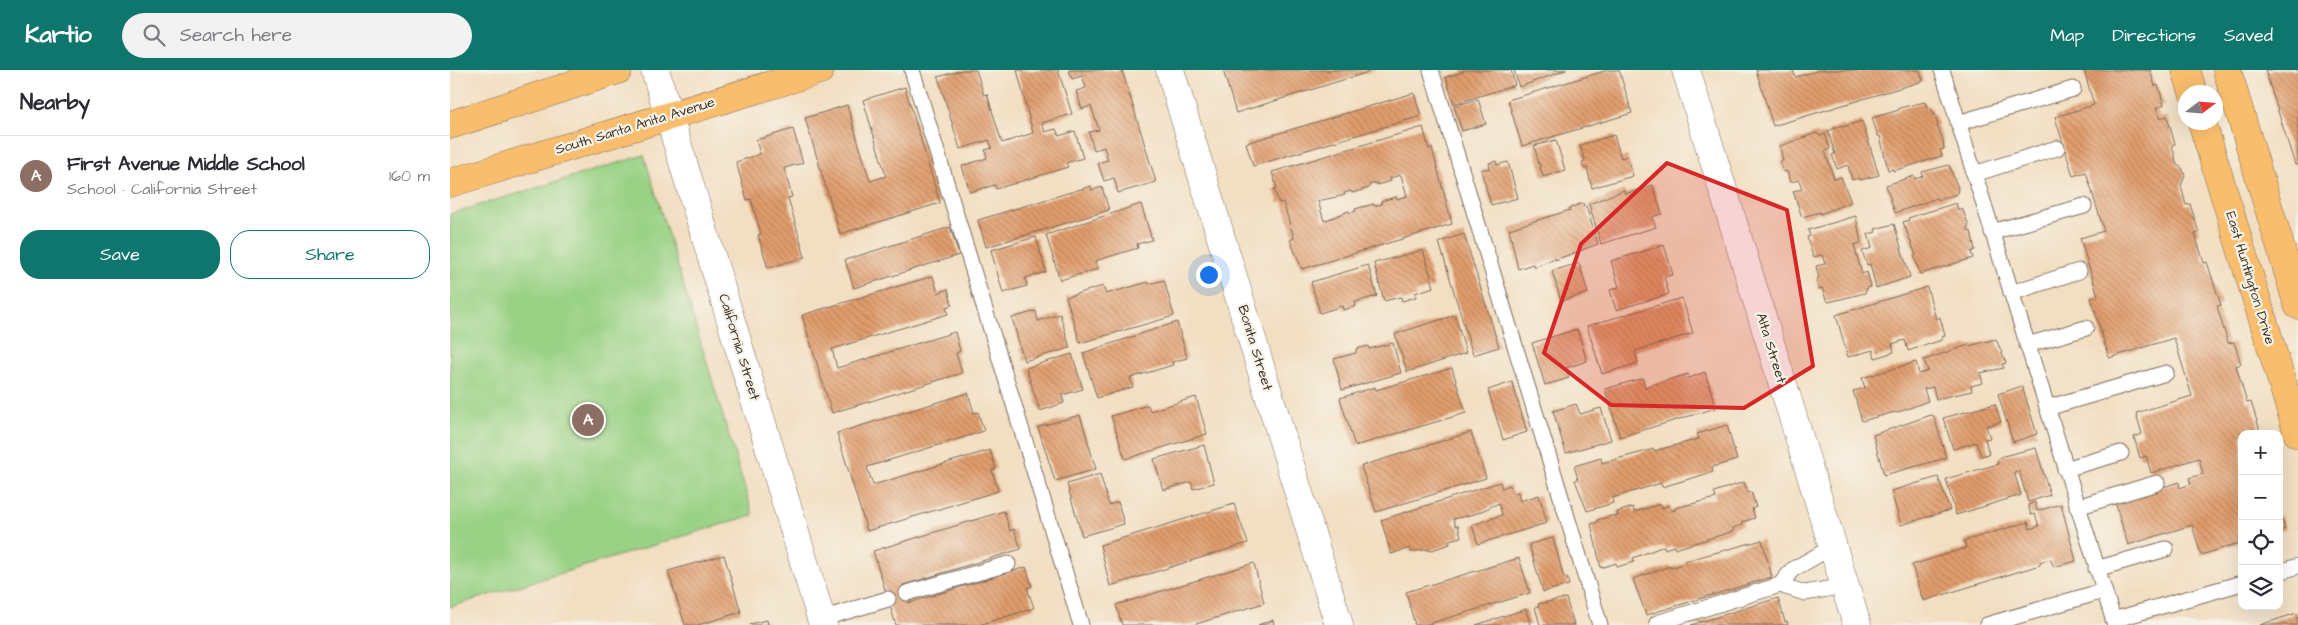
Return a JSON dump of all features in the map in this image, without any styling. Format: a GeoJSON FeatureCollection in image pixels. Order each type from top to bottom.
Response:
{"type":"FeatureCollection","features":[{"type":"Feature","properties":{"kind":"main road"},"geometry":{"type":"LineString","coordinates":[[450,125],[618,70]]}},
{"type":"Feature","properties":{"kind":"main road","name":"South Santa Anita Avenue"},"geometry":{"type":"LineString","coordinates":[[450,183],[820,70]]}},
{"type":"Feature","properties":{"kind":"main road"},"geometry":{"type":"LineString","coordinates":[[2186,70],[2191,85]]}},
{"type":"Feature","properties":{"kind":"main road"},"geometry":{"type":"LineString","coordinates":[[2227,70],[2298,305]]}},
{"type":"Feature","properties":{"kind":"main road","name":"East Huntington Drive"},"geometry":{"type":"LineString","coordinates":[[2204,130],[2298,434]]}},
{"type":"Feature","properties":{"kind":"street","name":"California Street"},"geometry":{"type":"LineString","coordinates":[[655,70],[822,622]]}},
{"type":"Feature","properties":{"kind":"street","name":"Bonita Street"},"geometry":{"type":"LineString","coordinates":[[1170,70],[1339,625]]}},
{"type":"Feature","properties":{"kind":"street","name":"Alta Street"},"geometry":{"type":"LineString","coordinates":[[1686,70],[1857,625]]}},
{"type":"Feature","properties":{"kind":"lane"},"geometry":{"type":"LineString","coordinates":[[912,70],[1081,625]]}},
{"type":"Feature","properties":{"kind":"lane"},"geometry":{"type":"LineString","coordinates":[[1431,70],[1600,625]]}},
{"type":"Feature","properties":{"kind":"lane"},"geometry":{"type":"LineString","coordinates":[[1942,70],[2114,623],[2238,584]]}},
{"type":"Feature","properties":{"kind":"lane"},"geometry":{"type":"LineString","coordinates":[[1958,123],[2074,89]]}},
{"type":"Feature","properties":{"kind":"lane"},"geometry":{"type":"LineString","coordinates":[[1974,174],[2057,148]]}},
{"type":"Feature","properties":{"kind":"lane"},"geometry":{"type":"LineString","coordinates":[[1992,232],[2084,206]]}},
{"type":"Feature","properties":{"kind":"lane"},"geometry":{"type":"LineString","coordinates":[[2012,293],[2079,271]]}},
{"type":"Feature","properties":{"kind":"lane"},"geometry":{"type":"LineString","coordinates":[[2027,346],[2086,328]]}},
{"type":"Feature","properties":{"kind":"lane"},"geometry":{"type":"LineString","coordinates":[[2047,408],[2166,373]]}},
{"type":"Feature","properties":{"kind":"lane"},"geometry":{"type":"LineString","coordinates":[[2065,469],[2121,453]]}},
{"type":"Feature","properties":{"kind":"lane"},"geometry":{"type":"LineString","coordinates":[[2077,507],[2157,483]]}},
{"type":"Feature","properties":{"kind":"lane"},"geometry":{"type":"LineString","coordinates":[[1657,623],[1780,585],[1792,570],[1832,547]]}},
{"type":"Feature","properties":{"kind":"lane"},"geometry":{"type":"LineString","coordinates":[[2096,569],[2166,549]]}},
{"type":"Feature","properties":{"kind":"lane"},"geometry":{"type":"LineString","coordinates":[[907,593],[1008,564]]}},
{"type":"Feature","properties":{"kind":"lane"},"geometry":{"type":"LineString","coordinates":[[2283,571],[2298,566]]}},
{"type":"Feature","properties":{"kind":"lane"},"geometry":{"type":"LineString","coordinates":[[1780,585],[1804,593],[1844,586]]}},
{"type":"Feature","properties":{"kind":"lane"},"geometry":{"type":"LineString","coordinates":[[1987,625],[2103,591]]}},
{"type":"Feature","properties":{"kind":"lane"},"geometry":{"type":"LineString","coordinates":[[822,622],[888,599]]}},
{"type":"Feature","properties":{"kind":"highlighted area"},"geometry":{"type":"Polygon","coordinates":[[[1667,163],[1787,210],[1813,366],[1744,408],[1611,405],[1544,353],[1581,244],[1667,163]]]}},
{"type":"Feature","properties":{"kind":"green space"},"geometry":{"type":"Polygon","coordinates":[[[644,155],[753,515],[450,607],[450,214],[644,155]]]}},
{"type":"Feature","properties":{"kind":"building"},"geometry":{"type":"Polygon","coordinates":[[[962,70],[976,70],[984,95],[987,94],[1002,143],[1033,133],[1017,70],[1058,70],[1072,114],[1042,123],[1045,132],[1056,129],[1059,136],[1075,131],[1083,158],[1066,163],[1068,167],[996,189],[995,185],[970,192],[962,166],[987,158],[985,150],[992,148],[989,140],[960,149],[938,77],[962,70]]]}},
{"type":"Feature","properties":{"kind":"building"},"geometry":{"type":"Polygon","coordinates":[[[1069,70],[1122,70],[1156,182],[1118,193],[1114,178],[1104,181],[1098,163],[1108,160],[1104,147],[1094,150],[1089,132],[1099,130],[1091,106],[1082,109],[1076,91],[1086,88],[1082,76],[1072,79],[1069,70]]]}},
{"type":"Feature","properties":{"kind":"building"},"geometry":{"type":"Polygon","coordinates":[[[1223,70],[1375,70],[1236,113],[1223,70]]]}},
{"type":"Feature","properties":{"kind":"building"},"geometry":{"type":"Polygon","coordinates":[[[1463,70],[1511,70],[1515,85],[1454,104],[1446,77],[1463,72],[1463,70]]]}},
{"type":"Feature","properties":{"kind":"building"},"geometry":{"type":"Polygon","coordinates":[[[1514,70],[1566,70],[1519,87],[1514,70]]]}},
{"type":"Feature","properties":{"kind":"building"},"geometry":{"type":"Polygon","coordinates":[[[1608,70],[1619,70],[1632,113],[1522,146],[1508,100],[1608,70]]]}},
{"type":"Feature","properties":{"kind":"building"},"geometry":{"type":"Polygon","coordinates":[[[1756,70],[1793,70],[1795,77],[1820,70],[1920,70],[1923,81],[1773,126],[1756,70]]]}},
{"type":"Feature","properties":{"kind":"building"},"geometry":{"type":"Polygon","coordinates":[[[2084,70],[2150,70],[2155,86],[2158,85],[2164,105],[2156,108],[2160,118],[2167,116],[2175,144],[2172,145],[2177,165],[2182,168],[2185,175],[2181,186],[2186,205],[2190,204],[2199,233],[2195,234],[2204,263],[2207,262],[2221,305],[2217,306],[2228,343],[2234,342],[2241,364],[2236,366],[2247,403],[2251,402],[2260,430],[2238,430],[2238,543],[2201,555],[2192,525],[2128,545],[2115,502],[2179,482],[2180,488],[2191,484],[2189,478],[2203,474],[2199,458],[2151,473],[2146,456],[2140,458],[2134,437],[2142,434],[2136,413],[2192,396],[2174,338],[2109,358],[2091,298],[2098,296],[2080,238],[2104,231],[2086,172],[2073,176],[2055,117],[2094,105],[2084,70]]]}},
{"type":"Feature","properties":{"kind":"building"},"geometry":{"type":"Polygon","coordinates":[[[2265,70],[2298,70],[2298,164],[2295,165],[2265,70]]]}},
{"type":"Feature","properties":{"kind":"building"},"geometry":{"type":"Polygon","coordinates":[[[905,87],[940,203],[840,234],[805,118],[847,105],[870,181],[886,176],[863,100],[905,87]]]}},
{"type":"Feature","properties":{"kind":"building"},"geometry":{"type":"Polygon","coordinates":[[[1414,93],[1421,116],[1253,166],[1246,143],[1414,93]]]}},
{"type":"Feature","properties":{"kind":"building"},"geometry":{"type":"Polygon","coordinates":[[[1478,99],[1486,124],[1462,131],[1454,106],[1478,99]]]}},
{"type":"Feature","properties":{"kind":"building"},"geometry":{"type":"Polygon","coordinates":[[[1925,102],[1927,108],[1931,107],[1933,115],[1935,114],[1943,140],[1944,149],[1940,150],[1942,156],[1893,171],[1893,169],[1888,170],[1880,136],[1878,136],[1872,118],[1899,110],[1899,108],[1925,102]]]}},
{"type":"Feature","properties":{"kind":"building"},"geometry":{"type":"Polygon","coordinates":[[[1862,121],[1879,175],[1852,180],[1848,165],[1837,169],[1832,155],[1835,154],[1828,131],[1842,125],[1843,127],[1862,121]]]}},
{"type":"Feature","properties":{"kind":"building"},"geometry":{"type":"Polygon","coordinates":[[[1423,127],[1429,149],[1432,148],[1452,224],[1302,269],[1290,240],[1294,238],[1283,202],[1279,203],[1274,189],[1277,188],[1272,172],[1423,127]],[[1401,175],[1390,178],[1391,181],[1369,185],[1369,188],[1352,193],[1351,191],[1344,193],[1345,195],[1318,201],[1324,221],[1349,211],[1350,213],[1356,211],[1355,209],[1382,204],[1381,201],[1407,196],[1401,175]]]}},
{"type":"Feature","properties":{"kind":"building"},"geometry":{"type":"Polygon","coordinates":[[[793,129],[803,163],[784,168],[792,197],[788,198],[805,257],[768,268],[758,235],[761,234],[751,199],[747,200],[736,162],[760,154],[756,140],[793,129]]]}},
{"type":"Feature","properties":{"kind":"building"},"geometry":{"type":"Polygon","coordinates":[[[1816,133],[1820,136],[1825,134],[1830,149],[1825,151],[1834,179],[1841,177],[1851,202],[1820,214],[1820,212],[1802,217],[1793,191],[1802,189],[1799,180],[1790,182],[1787,171],[1783,172],[1780,161],[1783,161],[1780,146],[1816,133]]]}},
{"type":"Feature","properties":{"kind":"building"},"geometry":{"type":"Polygon","coordinates":[[[1614,135],[1621,158],[1627,156],[1633,176],[1592,188],[1587,168],[1584,169],[1582,162],[1585,161],[1580,145],[1614,135]]]}},
{"type":"Feature","properties":{"kind":"building"},"geometry":{"type":"Polygon","coordinates":[[[1556,140],[1565,170],[1543,177],[1534,146],[1556,140]]]}},
{"type":"Feature","properties":{"kind":"building"},"geometry":{"type":"Polygon","coordinates":[[[1496,161],[1497,165],[1508,162],[1518,198],[1491,205],[1481,170],[1490,168],[1489,163],[1496,161]]]}},
{"type":"Feature","properties":{"kind":"building"},"geometry":{"type":"Polygon","coordinates":[[[1949,165],[1958,188],[1957,194],[1938,200],[1937,198],[1895,213],[1886,185],[1914,176],[1915,179],[1923,176],[1922,172],[1949,165]]]}},
{"type":"Feature","properties":{"kind":"building"},"geometry":{"type":"Polygon","coordinates":[[[1653,185],[1662,214],[1652,217],[1656,227],[1601,244],[1589,204],[1624,190],[1625,194],[1653,185]]]}},
{"type":"Feature","properties":{"kind":"building"},"geometry":{"type":"Polygon","coordinates":[[[1091,186],[1092,190],[1102,187],[1109,210],[986,247],[978,220],[1091,186]]]}},
{"type":"Feature","properties":{"kind":"building"},"geometry":{"type":"Polygon","coordinates":[[[1583,203],[1584,207],[1586,206],[1598,244],[1534,267],[1533,264],[1518,269],[1509,229],[1570,210],[1570,208],[1583,203]]]}},
{"type":"Feature","properties":{"kind":"building"},"geometry":{"type":"Polygon","coordinates":[[[1956,203],[1958,210],[1962,208],[1969,226],[1967,227],[1969,232],[1971,231],[1975,250],[1971,252],[1973,258],[1920,274],[1914,256],[1916,255],[1903,222],[1909,220],[1908,218],[1956,203]]]}},
{"type":"Feature","properties":{"kind":"building"},"geometry":{"type":"Polygon","coordinates":[[[1141,204],[1152,240],[1137,244],[1138,248],[1095,261],[1098,269],[1060,280],[1046,235],[1141,204]]]}},
{"type":"Feature","properties":{"kind":"building"},"geometry":{"type":"Polygon","coordinates":[[[1856,216],[1861,243],[1854,245],[1862,274],[1867,272],[1871,287],[1867,288],[1865,293],[1829,302],[1826,300],[1822,288],[1819,289],[1816,279],[1819,278],[1816,266],[1825,264],[1822,255],[1813,257],[1807,237],[1810,236],[1808,230],[1856,216]]]}},
{"type":"Feature","properties":{"kind":"building"},"geometry":{"type":"Polygon","coordinates":[[[1894,224],[1910,277],[1876,288],[1870,264],[1867,265],[1862,251],[1872,248],[1868,234],[1876,232],[1875,229],[1894,224]]]}},
{"type":"Feature","properties":{"kind":"building"},"geometry":{"type":"Polygon","coordinates":[[[950,227],[959,255],[854,288],[845,260],[950,227]]]}},
{"type":"Feature","properties":{"kind":"building"},"geometry":{"type":"Polygon","coordinates":[[[1464,234],[1499,347],[1473,355],[1439,242],[1464,234]]]}},
{"type":"Feature","properties":{"kind":"building"},"geometry":{"type":"Polygon","coordinates":[[[1036,237],[1046,272],[1025,278],[1027,286],[1003,293],[991,250],[1036,237]]]}},
{"type":"Feature","properties":{"kind":"building"},"geometry":{"type":"Polygon","coordinates":[[[1664,245],[1673,275],[1664,277],[1669,294],[1616,310],[1610,290],[1619,287],[1611,261],[1664,245]]]}},
{"type":"Feature","properties":{"kind":"building"},"geometry":{"type":"Polygon","coordinates":[[[1423,250],[1434,287],[1415,293],[1416,297],[1402,301],[1401,297],[1384,301],[1374,263],[1423,250]]]}},
{"type":"Feature","properties":{"kind":"building"},"geometry":{"type":"Polygon","coordinates":[[[1579,263],[1588,293],[1561,301],[1552,271],[1579,263]]]}},
{"type":"Feature","properties":{"kind":"building"},"geometry":{"type":"Polygon","coordinates":[[[1368,265],[1377,296],[1355,302],[1356,306],[1343,310],[1342,306],[1320,313],[1311,282],[1368,265]]]}},
{"type":"Feature","properties":{"kind":"building"},"geometry":{"type":"Polygon","coordinates":[[[933,276],[938,293],[948,289],[952,305],[946,307],[948,314],[832,349],[837,368],[955,332],[960,351],[956,353],[962,373],[832,413],[802,315],[933,276]]]}},
{"type":"Feature","properties":{"kind":"building"},"geometry":{"type":"Polygon","coordinates":[[[1164,280],[1174,316],[1080,343],[1066,297],[1103,286],[1106,294],[1148,282],[1149,284],[1164,280]]]}},
{"type":"Feature","properties":{"kind":"building"},"geometry":{"type":"Polygon","coordinates":[[[1927,287],[1936,319],[1940,317],[1945,336],[1942,337],[1942,340],[1908,351],[1905,340],[1892,344],[1894,352],[1875,358],[1873,350],[1848,357],[1836,315],[1927,287]]]}},
{"type":"Feature","properties":{"kind":"building"},"geometry":{"type":"Polygon","coordinates":[[[1682,298],[1693,333],[1635,351],[1638,363],[1602,374],[1587,326],[1682,298]]]}},
{"type":"Feature","properties":{"kind":"building"},"geometry":{"type":"Polygon","coordinates":[[[1036,311],[1038,321],[1060,314],[1070,348],[1024,361],[1012,318],[1036,311]]]}},
{"type":"Feature","properties":{"kind":"building"},"geometry":{"type":"Polygon","coordinates":[[[1455,315],[1466,353],[1407,372],[1395,334],[1455,315]]]}},
{"type":"Feature","properties":{"kind":"building"},"geometry":{"type":"Polygon","coordinates":[[[1177,322],[1187,358],[1172,362],[1173,365],[1130,378],[1133,387],[1097,398],[1083,353],[1177,322]]]}},
{"type":"Feature","properties":{"kind":"building"},"geometry":{"type":"Polygon","coordinates":[[[1577,329],[1587,361],[1566,368],[1569,378],[1545,385],[1532,343],[1577,329]]]}},
{"type":"Feature","properties":{"kind":"building"},"geometry":{"type":"Polygon","coordinates":[[[1996,339],[2006,363],[2002,364],[2004,368],[1980,373],[1983,383],[1971,386],[1972,391],[1936,399],[1933,387],[1924,389],[1928,401],[1896,413],[1862,421],[1853,391],[1865,388],[1862,378],[1916,362],[1919,374],[1928,371],[1924,360],[1968,345],[1996,339]]]}},
{"type":"Feature","properties":{"kind":"building"},"geometry":{"type":"Polygon","coordinates":[[[1393,343],[1401,373],[1342,390],[1334,359],[1356,353],[1356,349],[1368,346],[1369,349],[1393,343]]]}},
{"type":"Feature","properties":{"kind":"building"},"geometry":{"type":"Polygon","coordinates":[[[1072,354],[1083,389],[1062,395],[1064,403],[1040,411],[1026,368],[1072,354]]]}},
{"type":"Feature","properties":{"kind":"building"},"geometry":{"type":"Polygon","coordinates":[[[1452,368],[1466,413],[1355,446],[1340,398],[1375,387],[1376,390],[1452,368]]]}},
{"type":"Feature","properties":{"kind":"building"},"geometry":{"type":"Polygon","coordinates":[[[1705,372],[1716,408],[1620,437],[1605,389],[1643,378],[1645,387],[1688,374],[1689,378],[1705,372]]]}},
{"type":"Feature","properties":{"kind":"building"},"geometry":{"type":"Polygon","coordinates":[[[1512,382],[1527,432],[1503,440],[1488,390],[1512,382]]]}},
{"type":"Feature","properties":{"kind":"building"},"geometry":{"type":"Polygon","coordinates":[[[2022,386],[2037,434],[2013,442],[1998,394],[2022,386]]]}},
{"type":"Feature","properties":{"kind":"building"},"geometry":{"type":"Polygon","coordinates":[[[968,393],[974,413],[978,412],[984,431],[867,467],[873,485],[990,450],[996,469],[992,470],[998,491],[867,531],[837,433],[968,393]]]}},
{"type":"Feature","properties":{"kind":"building"},"geometry":{"type":"Polygon","coordinates":[[[1196,397],[1207,434],[1125,459],[1111,416],[1148,405],[1150,411],[1196,397]]]}},
{"type":"Feature","properties":{"kind":"building"},"geometry":{"type":"Polygon","coordinates":[[[1576,404],[1580,414],[1601,408],[1611,440],[1566,453],[1553,411],[1576,404]]]}},
{"type":"Feature","properties":{"kind":"building"},"geometry":{"type":"Polygon","coordinates":[[[1995,404],[2001,422],[1986,426],[1990,438],[1985,439],[1989,454],[1981,456],[1976,442],[1953,449],[1943,418],[1995,404]]]}},
{"type":"Feature","properties":{"kind":"building"},"geometry":{"type":"Polygon","coordinates":[[[1080,415],[1096,469],[1055,481],[1038,427],[1080,415]]]}},
{"type":"Feature","properties":{"kind":"building"},"geometry":{"type":"Polygon","coordinates":[[[1931,415],[1934,416],[1946,458],[1884,475],[1873,435],[1931,415]]]}},
{"type":"Feature","properties":{"kind":"building"},"geometry":{"type":"Polygon","coordinates":[[[1727,425],[1737,460],[1712,467],[1713,472],[1662,487],[1661,483],[1612,498],[1613,503],[1587,511],[1575,480],[1578,479],[1574,466],[1601,458],[1602,463],[1699,439],[1697,434],[1727,425]]]}},
{"type":"Feature","properties":{"kind":"building"},"geometry":{"type":"Polygon","coordinates":[[[1471,432],[1486,478],[1376,512],[1361,466],[1471,432]]]}},
{"type":"Feature","properties":{"kind":"building"},"geometry":{"type":"Polygon","coordinates":[[[1204,445],[1214,483],[1193,489],[1191,482],[1163,490],[1154,459],[1204,445]]]}},
{"type":"Feature","properties":{"kind":"building"},"geometry":{"type":"Polygon","coordinates":[[[2036,448],[2050,495],[2028,502],[2019,471],[2014,472],[2021,495],[1956,515],[1946,479],[1998,464],[1997,460],[2003,456],[2036,448]]]}},
{"type":"Feature","properties":{"kind":"building"},"geometry":{"type":"Polygon","coordinates":[[[1100,474],[1109,505],[1118,502],[1124,524],[1082,536],[1067,484],[1100,474]]]}},
{"type":"Feature","properties":{"kind":"building"},"geometry":{"type":"Polygon","coordinates":[[[1938,477],[1950,510],[1901,525],[1891,491],[1938,477]]]}},
{"type":"Feature","properties":{"kind":"building"},"geometry":{"type":"Polygon","coordinates":[[[1500,482],[1502,488],[1510,485],[1513,493],[1518,492],[1520,501],[1539,495],[1547,523],[1478,544],[1472,525],[1502,515],[1499,503],[1475,514],[1453,519],[1456,526],[1458,525],[1461,537],[1449,540],[1450,544],[1429,551],[1428,549],[1411,552],[1410,548],[1391,554],[1381,520],[1500,482]]]}},
{"type":"Feature","properties":{"kind":"building"},"geometry":{"type":"Polygon","coordinates":[[[1744,482],[1748,493],[1751,492],[1756,507],[1752,509],[1755,518],[1742,522],[1743,525],[1733,528],[1734,531],[1675,549],[1674,546],[1665,549],[1664,546],[1633,558],[1634,562],[1617,567],[1616,563],[1601,568],[1591,524],[1598,522],[1597,520],[1615,515],[1615,517],[1618,516],[1617,512],[1633,507],[1634,512],[1661,504],[1662,508],[1669,505],[1671,511],[1675,510],[1675,508],[1716,498],[1714,492],[1744,482]]]}},
{"type":"Feature","properties":{"kind":"building"},"geometry":{"type":"Polygon","coordinates":[[[2035,502],[2037,511],[2061,504],[2076,561],[2054,567],[2050,559],[2040,562],[2040,565],[1923,601],[1912,565],[1966,548],[1964,541],[2028,522],[2030,529],[2039,526],[2035,514],[2031,515],[2028,505],[2035,502]]]}},
{"type":"Feature","properties":{"kind":"building"},"geometry":{"type":"Polygon","coordinates":[[[1234,504],[1248,543],[1110,586],[1100,545],[1234,504]]]}},
{"type":"Feature","properties":{"kind":"building"},"geometry":{"type":"Polygon","coordinates":[[[1004,511],[1010,531],[1014,529],[1021,549],[903,585],[909,603],[1026,567],[1032,586],[1027,588],[1034,608],[979,625],[896,625],[873,551],[1004,511]]]}},
{"type":"Feature","properties":{"kind":"building"},"geometry":{"type":"Polygon","coordinates":[[[1553,538],[1564,578],[1567,577],[1569,585],[1543,592],[1529,544],[1553,538]]]}},
{"type":"Feature","properties":{"kind":"building"},"geometry":{"type":"Polygon","coordinates":[[[1762,540],[1772,577],[1646,615],[1633,579],[1670,566],[1670,568],[1686,563],[1685,561],[1762,540]]]}},
{"type":"Feature","properties":{"kind":"building"},"geometry":{"type":"Polygon","coordinates":[[[724,555],[741,612],[698,625],[685,625],[668,571],[724,555]]]}},
{"type":"Feature","properties":{"kind":"building"},"geometry":{"type":"Polygon","coordinates":[[[1519,558],[1530,593],[1425,625],[1415,625],[1406,592],[1519,558]]]}},
{"type":"Feature","properties":{"kind":"building"},"geometry":{"type":"Polygon","coordinates":[[[1254,563],[1264,603],[1193,625],[1122,625],[1116,605],[1254,563]]]}},
{"type":"Feature","properties":{"kind":"building"},"geometry":{"type":"Polygon","coordinates":[[[1566,598],[1574,625],[1540,625],[1535,607],[1539,606],[1538,604],[1566,598]]]}},
{"type":"Feature","properties":{"kind":"building"},"geometry":{"type":"Polygon","coordinates":[[[1778,598],[1785,622],[1787,621],[1788,625],[1691,625],[1778,598]]]}},
{"type":"Feature","properties":{"kind":"building"},"geometry":{"type":"Polygon","coordinates":[[[1526,609],[1530,625],[1476,625],[1526,609]]]}},
{"type":"Feature","properties":{"kind":"building"},"geometry":{"type":"Polygon","coordinates":[[[2297,613],[2298,625],[2260,625],[2297,613]]]}},
{"type":"Feature","properties":{"kind":"building"},"geometry":{"type":"Polygon","coordinates":[[[767,620],[768,625],[750,624],[767,620]]]}},
{"type":"Feature","properties":{"kind":"building"},"geometry":{"type":"Polygon","coordinates":[[[1273,620],[1274,625],[1258,625],[1273,620]]]}},
{"type":"Feature","properties":{"kind":"place","name":"First Avenue Middle School"},"geometry":{"type":"Point","coordinates":[588,420]}}]}
